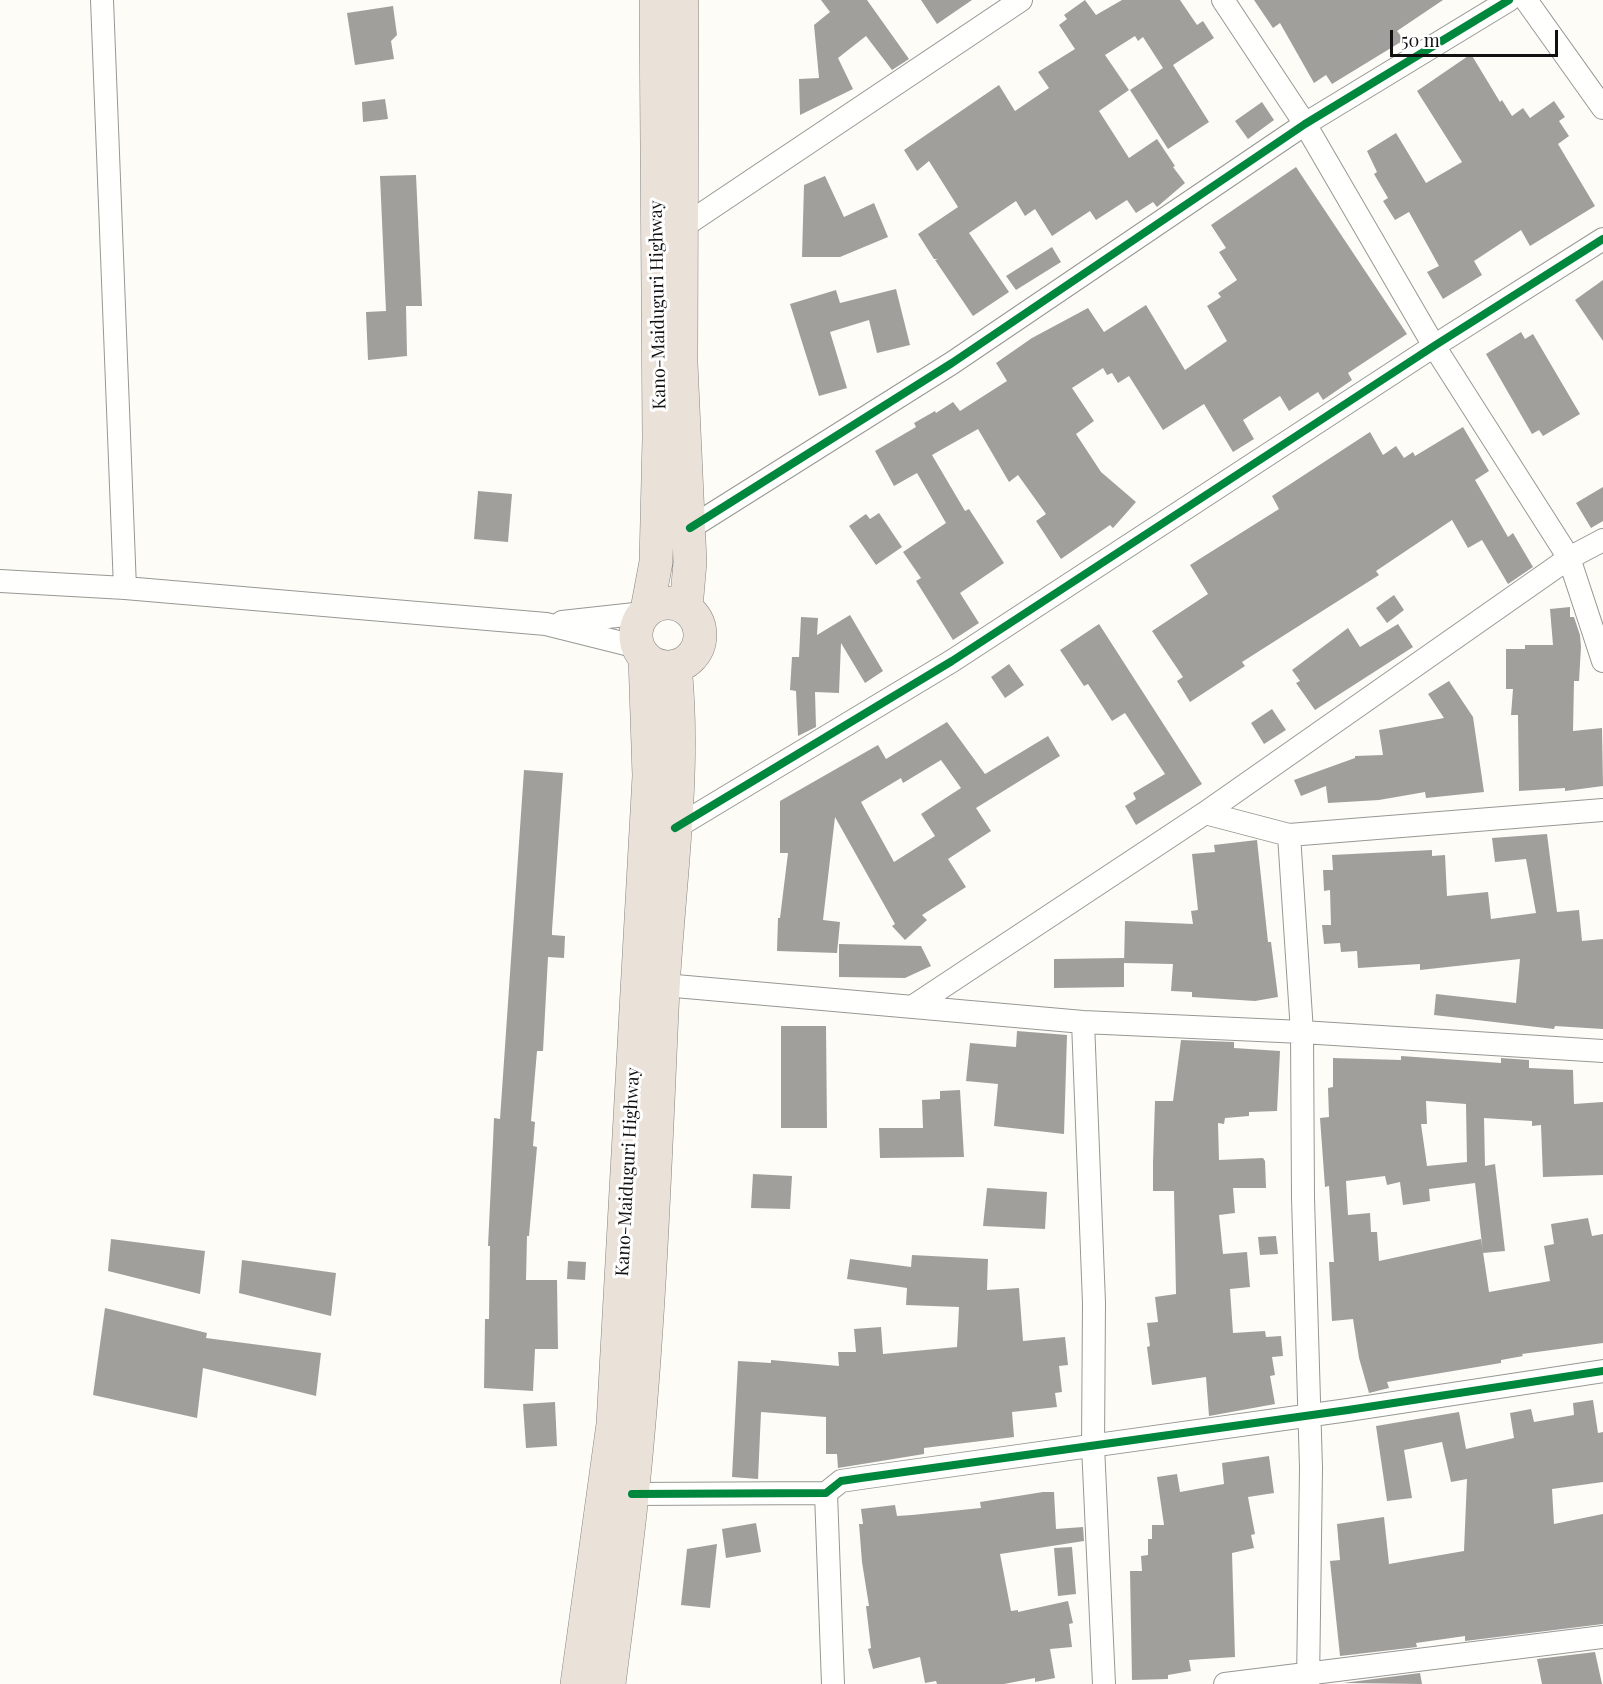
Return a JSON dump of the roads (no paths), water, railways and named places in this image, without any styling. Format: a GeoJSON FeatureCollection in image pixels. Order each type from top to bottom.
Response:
{"type":"FeatureCollection","features":[{"type":"Feature","properties":{"kind":"highway","name":"Kano-Maiduguri Highway"},"geometry":{"type":"LineString","coordinates":[[645,611],[656,562],[659,438],[656,0]]}},
{"type":"Feature","properties":{"kind":"highway","name":"Kano-Maiduguri Highway"},"geometry":{"type":"LineString","coordinates":[[682,0],[682,408],[690,528],[686,608]]}},
{"type":"Feature","properties":{"kind":"highway"},"geometry":{"type":"LineString","coordinates":[[666,602],[686,608],[699,625],[698,646],[693,656],[653,657],[636,635],[645,611],[666,602]]}},
{"type":"Feature","properties":{"kind":"highway","name":"Kano-Maiduguri Highway"},"geometry":{"type":"LineString","coordinates":[[609,1684],[632,1494],[680,768],[680,714],[653,657]]}},
{"type":"Feature","properties":{"kind":"highway","name":"Kano-Maiduguri Highway"},"geometry":{"type":"LineString","coordinates":[[578,1684],[613,1424],[649,776],[653,657]]}},
{"type":"Feature","properties":{"kind":"street"},"geometry":{"type":"LineString","coordinates":[[102,0],[125,588]]}},
{"type":"Feature","properties":{"kind":"street"},"geometry":{"type":"LineString","coordinates":[[681,228],[1021,0]]}},
{"type":"Feature","properties":{"kind":"street"},"geometry":{"type":"LineString","coordinates":[[1222,0],[1305,124],[1434,346],[1569,558],[1603,661]]}},
{"type":"Feature","properties":{"kind":"street"},"geometry":{"type":"LineString","coordinates":[[690,528],[951,363],[1305,124],[1509,0]]}},
{"type":"Feature","properties":{"kind":"street"},"geometry":{"type":"LineString","coordinates":[[1526,0],[1603,108]]}},
{"type":"Feature","properties":{"kind":"street"},"geometry":{"type":"LineString","coordinates":[[675,828],[952,661],[1434,346],[1603,239]]}},
{"type":"Feature","properties":{"kind":"street"},"geometry":{"type":"LineString","coordinates":[[915,1005],[1205,813],[1569,558],[1603,540]]}},
{"type":"Feature","properties":{"kind":"street"},"geometry":{"type":"LineString","coordinates":[[0,581],[125,588],[546,624],[653,657]]}},
{"type":"Feature","properties":{"kind":"street"},"geometry":{"type":"LineString","coordinates":[[546,624],[645,611]]}},
{"type":"Feature","properties":{"kind":"street"},"geometry":{"type":"LineString","coordinates":[[1205,813],[1288,835],[1603,810]]}},
{"type":"Feature","properties":{"kind":"street"},"geometry":{"type":"LineString","coordinates":[[1288,835],[1302,1032],[1308,1416],[1311,1468],[1308,1678]]}},
{"type":"Feature","properties":{"kind":"street"},"geometry":{"type":"LineString","coordinates":[[664,985],[915,1005],[1083,1022],[1302,1032],[1603,1051]]}},
{"type":"Feature","properties":{"kind":"street"},"geometry":{"type":"LineString","coordinates":[[1083,1022],[1094,1304],[1093,1446],[1104,1684]]}},
{"type":"Feature","properties":{"kind":"street"},"geometry":{"type":"LineString","coordinates":[[632,1494],[826,1493],[841,1481],[851,1479],[1308,1416],[1603,1371]]}},
{"type":"Feature","properties":{"kind":"street"},"geometry":{"type":"LineString","coordinates":[[826,1493],[833,1684]]}},
{"type":"Feature","properties":{"kind":"street"},"geometry":{"type":"LineString","coordinates":[[1225,1684],[1308,1678],[1603,1636]]}}]}
